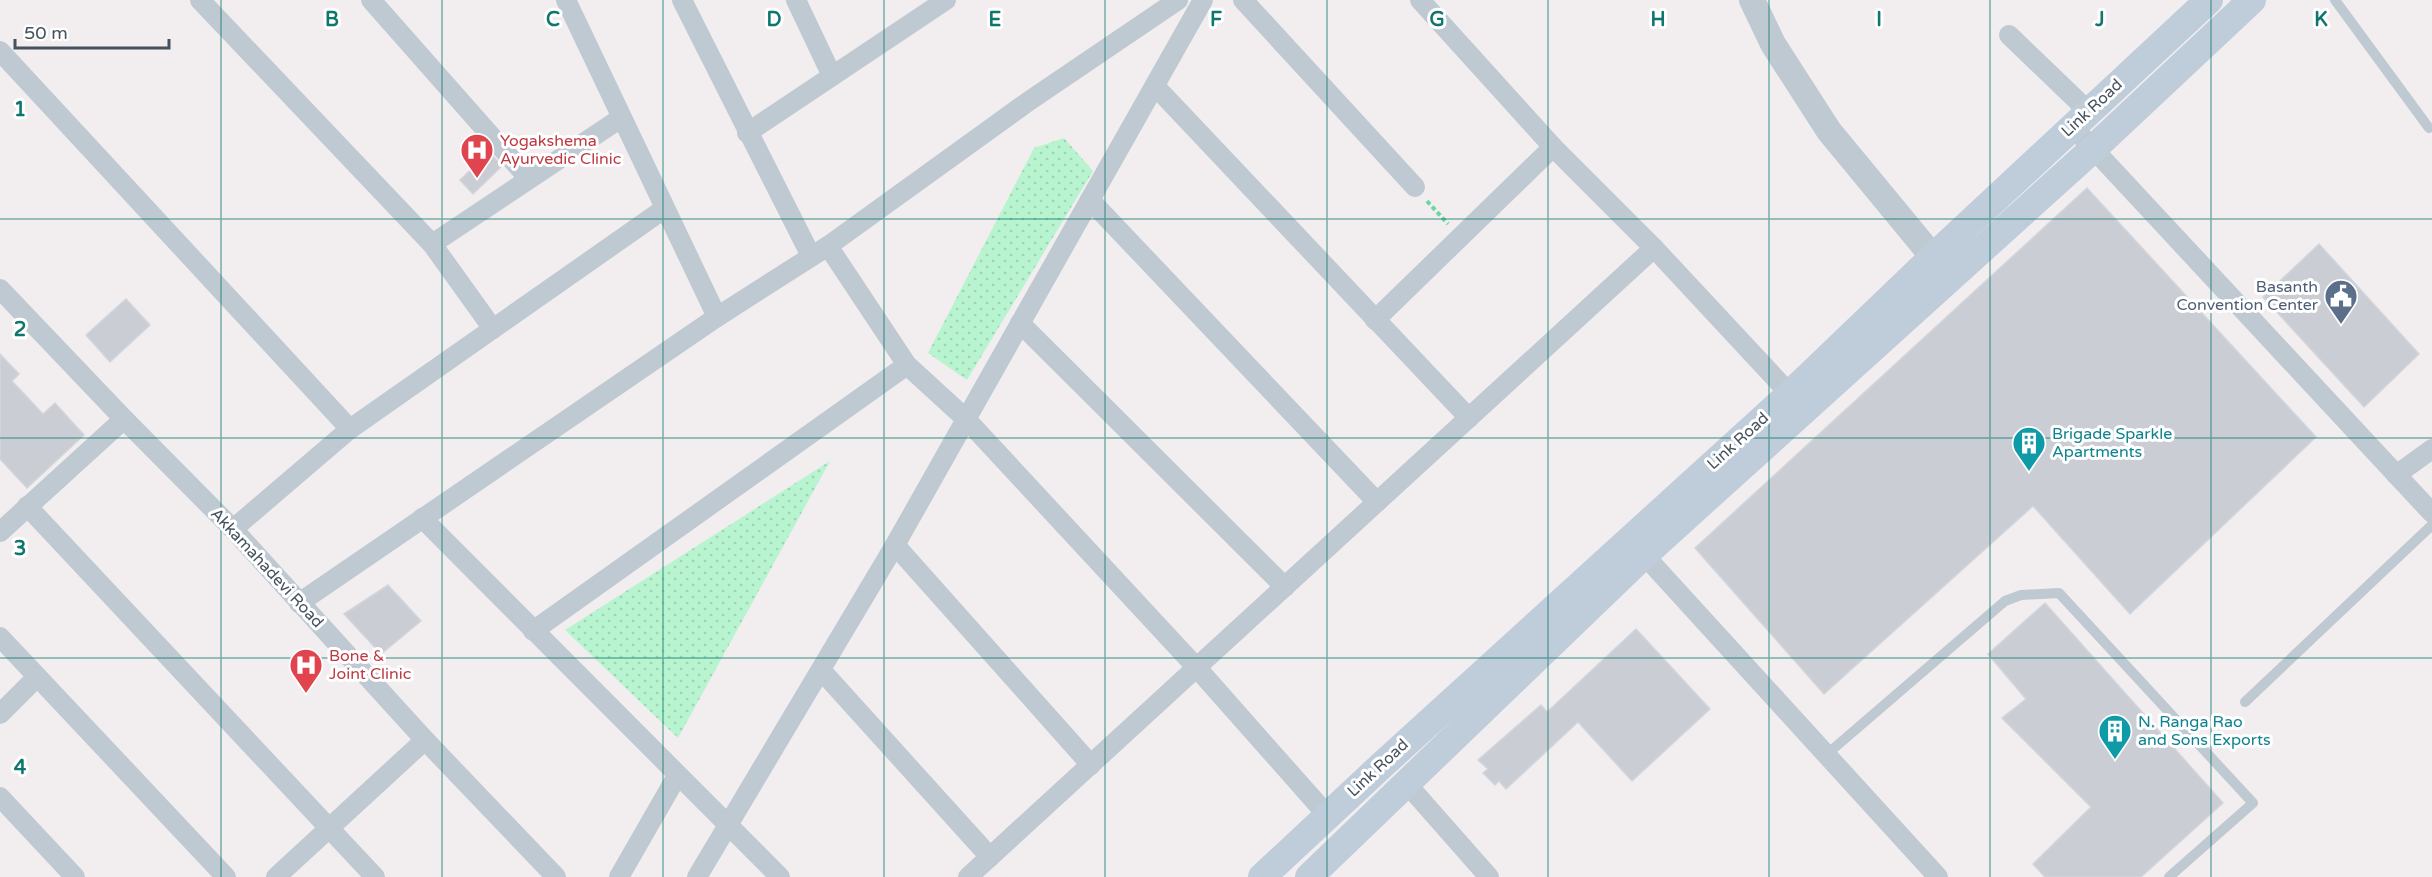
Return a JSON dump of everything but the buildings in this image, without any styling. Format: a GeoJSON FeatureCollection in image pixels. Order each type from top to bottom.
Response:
{"type":"FeatureCollection","features":[{"type":"Feature","properties":{"kind":"main road","name":"Link Road"},"geometry":{"type":"LineString","coordinates":[[1262,877],[1328,816],[1637,547],[1790,394],[1943,266],[2080,119],[2209,0]]}},
{"type":"Feature","properties":{"kind":"main road"},"geometry":{"type":"LineString","coordinates":[[1309,877],[1407,784],[1637,547],[1943,266],[2093,149],[2252,0]]}},
{"type":"Feature","properties":{"kind":"street"},"geometry":{"type":"LineString","coordinates":[[200,0],[432,244],[493,329]]}},
{"type":"Feature","properties":{"kind":"street"},"geometry":{"type":"LineString","coordinates":[[371,0],[529,179]]}},
{"type":"Feature","properties":{"kind":"street"},"geometry":{"type":"LineString","coordinates":[[566,0],[717,317]]}},
{"type":"Feature","properties":{"kind":"street"},"geometry":{"type":"LineString","coordinates":[[682,0],[747,133],[811,256]]}},
{"type":"Feature","properties":{"kind":"street"},"geometry":{"type":"LineString","coordinates":[[796,0],[832,76]]}},
{"type":"Feature","properties":{"kind":"street"},"geometry":{"type":"LineString","coordinates":[[299,603],[717,317],[828,246],[1029,101],[1178,0]]}},
{"type":"Feature","properties":{"kind":"street"},"geometry":{"type":"LineString","coordinates":[[697,877],[895,545],[1203,0]]}},
{"type":"Feature","properties":{"kind":"street"},"geometry":{"type":"LineString","coordinates":[[1243,0],[1414,187]]}},
{"type":"Feature","properties":{"kind":"street"},"geometry":{"type":"LineString","coordinates":[[1420,0],[1553,147],[1654,248],[1790,394]]}},
{"type":"Feature","properties":{"kind":"street"},"geometry":{"type":"LineString","coordinates":[[1752,0],[1773,44],[1828,131],[1943,266]]}},
{"type":"Feature","properties":{"kind":"street"},"geometry":{"type":"LineString","coordinates":[[747,133],[940,2]]}},
{"type":"Feature","properties":{"kind":"street"},"geometry":{"type":"LineString","coordinates":[[2009,35],[2080,119],[2093,149],[2432,513]]}},
{"type":"Feature","properties":{"kind":"street"},"geometry":{"type":"LineString","coordinates":[[0,51],[350,429]]}},
{"type":"Feature","properties":{"kind":"street"},"geometry":{"type":"LineString","coordinates":[[1155,86],[1469,418]]}},
{"type":"Feature","properties":{"kind":"street"},"geometry":{"type":"LineString","coordinates":[[432,244],[621,118]]}},
{"type":"Feature","properties":{"kind":"street"},"geometry":{"type":"LineString","coordinates":[[1375,320],[1553,147]]}},
{"type":"Feature","properties":{"kind":"street"},"geometry":{"type":"LineString","coordinates":[[1090,200],[1377,502]]}},
{"type":"Feature","properties":{"kind":"street"},"geometry":{"type":"LineString","coordinates":[[233,529],[350,429],[664,209]]}},
{"type":"Feature","properties":{"kind":"street"},"geometry":{"type":"LineString","coordinates":[[828,246],[907,365],[966,419],[1197,668],[1328,816]]}},
{"type":"Feature","properties":{"kind":"street"},"geometry":{"type":"LineString","coordinates":[[968,877],[1654,248]]}},
{"type":"Feature","properties":{"kind":"street","name":"Akkamahadevi Road"},"geometry":{"type":"LineString","coordinates":[[0,289],[233,529],[425,740],[556,877]]}},
{"type":"Feature","properties":{"kind":"street"},"geometry":{"type":"LineString","coordinates":[[1020,323],[1285,587]]}},
{"type":"Feature","properties":{"kind":"street"},"geometry":{"type":"LineString","coordinates":[[533,631],[907,365]]}},
{"type":"Feature","properties":{"kind":"street"},"geometry":{"type":"LineString","coordinates":[[0,532],[124,419]]}},
{"type":"Feature","properties":{"kind":"street"},"geometry":{"type":"LineString","coordinates":[[2396,475],[2432,449]]}},
{"type":"Feature","properties":{"kind":"street"},"geometry":{"type":"LineString","coordinates":[[27,506],[375,877]]}},
{"type":"Feature","properties":{"kind":"street"},"geometry":{"type":"LineString","coordinates":[[422,518],[780,877]]}},
{"type":"Feature","properties":{"kind":"street"},"geometry":{"type":"LineString","coordinates":[[895,545],[1091,765]]}},
{"type":"Feature","properties":{"kind":"street"},"geometry":{"type":"LineString","coordinates":[[1637,547],[1938,877]]}},
{"type":"Feature","properties":{"kind":"street"},"geometry":{"type":"LineString","coordinates":[[0,637],[226,877]]}},
{"type":"Feature","properties":{"kind":"street"},"geometry":{"type":"LineString","coordinates":[[822,670],[990,857]]}},
{"type":"Feature","properties":{"kind":"street"},"geometry":{"type":"LineString","coordinates":[[0,714],[37,677]]}},
{"type":"Feature","properties":{"kind":"street"},"geometry":{"type":"LineString","coordinates":[[276,877],[425,740]]}},
{"type":"Feature","properties":{"kind":"street"},"geometry":{"type":"LineString","coordinates":[[619,877],[677,776]]}},
{"type":"Feature","properties":{"kind":"street"},"geometry":{"type":"LineString","coordinates":[[1407,784],[1489,877]]}},
{"type":"Feature","properties":{"kind":"street"},"geometry":{"type":"LineString","coordinates":[[0,797],[75,877]]}},
{"type":"Feature","properties":{"kind":"lane"},"geometry":{"type":"LineString","coordinates":[[2335,0],[2429,128]]}},
{"type":"Feature","properties":{"kind":"lane"},"geometry":{"type":"LineString","coordinates":[[2245,702],[2432,525]]}},
{"type":"Feature","properties":{"kind":"lane"},"geometry":{"type":"LineString","coordinates":[[1826,755],[2005,601],[2021,595],[2059,593],[2253,803],[2169,877]]}},
{"type":"Feature","properties":{"kind":"path"},"geometry":{"type":"LineString","coordinates":[[1414,187],[1460,237]]}},
{"type":"Feature","properties":{"kind":"green space"},"geometry":{"type":"Polygon","coordinates":[[[1064,138],[1093,171],[967,380],[928,353],[1034,148],[1064,138]]]}},
{"type":"Feature","properties":{"kind":"green space"},"geometry":{"type":"Polygon","coordinates":[[[830,461],[678,738],[565,630],[830,461]]]}},
{"type":"Feature","properties":{"kind":"place","name":"Yogakshema Ayurvedic Clinic"},"geometry":{"type":"Point","coordinates":[477,179]}},
{"type":"Feature","properties":{"kind":"place","name":"Basanth Convention Center"},"geometry":{"type":"Point","coordinates":[2341,325]}},
{"type":"Feature","properties":{"kind":"place","name":"Brigade Sparkle Apartments"},"geometry":{"type":"Point","coordinates":[2029,472]}},
{"type":"Feature","properties":{"kind":"place","name":"Bone & Joint Clinic"},"geometry":{"type":"Point","coordinates":[306,694]}},
{"type":"Feature","properties":{"kind":"place","name":"N. Ranga Rao and Sons Exports"},"geometry":{"type":"Point","coordinates":[2115,760]}}]}
